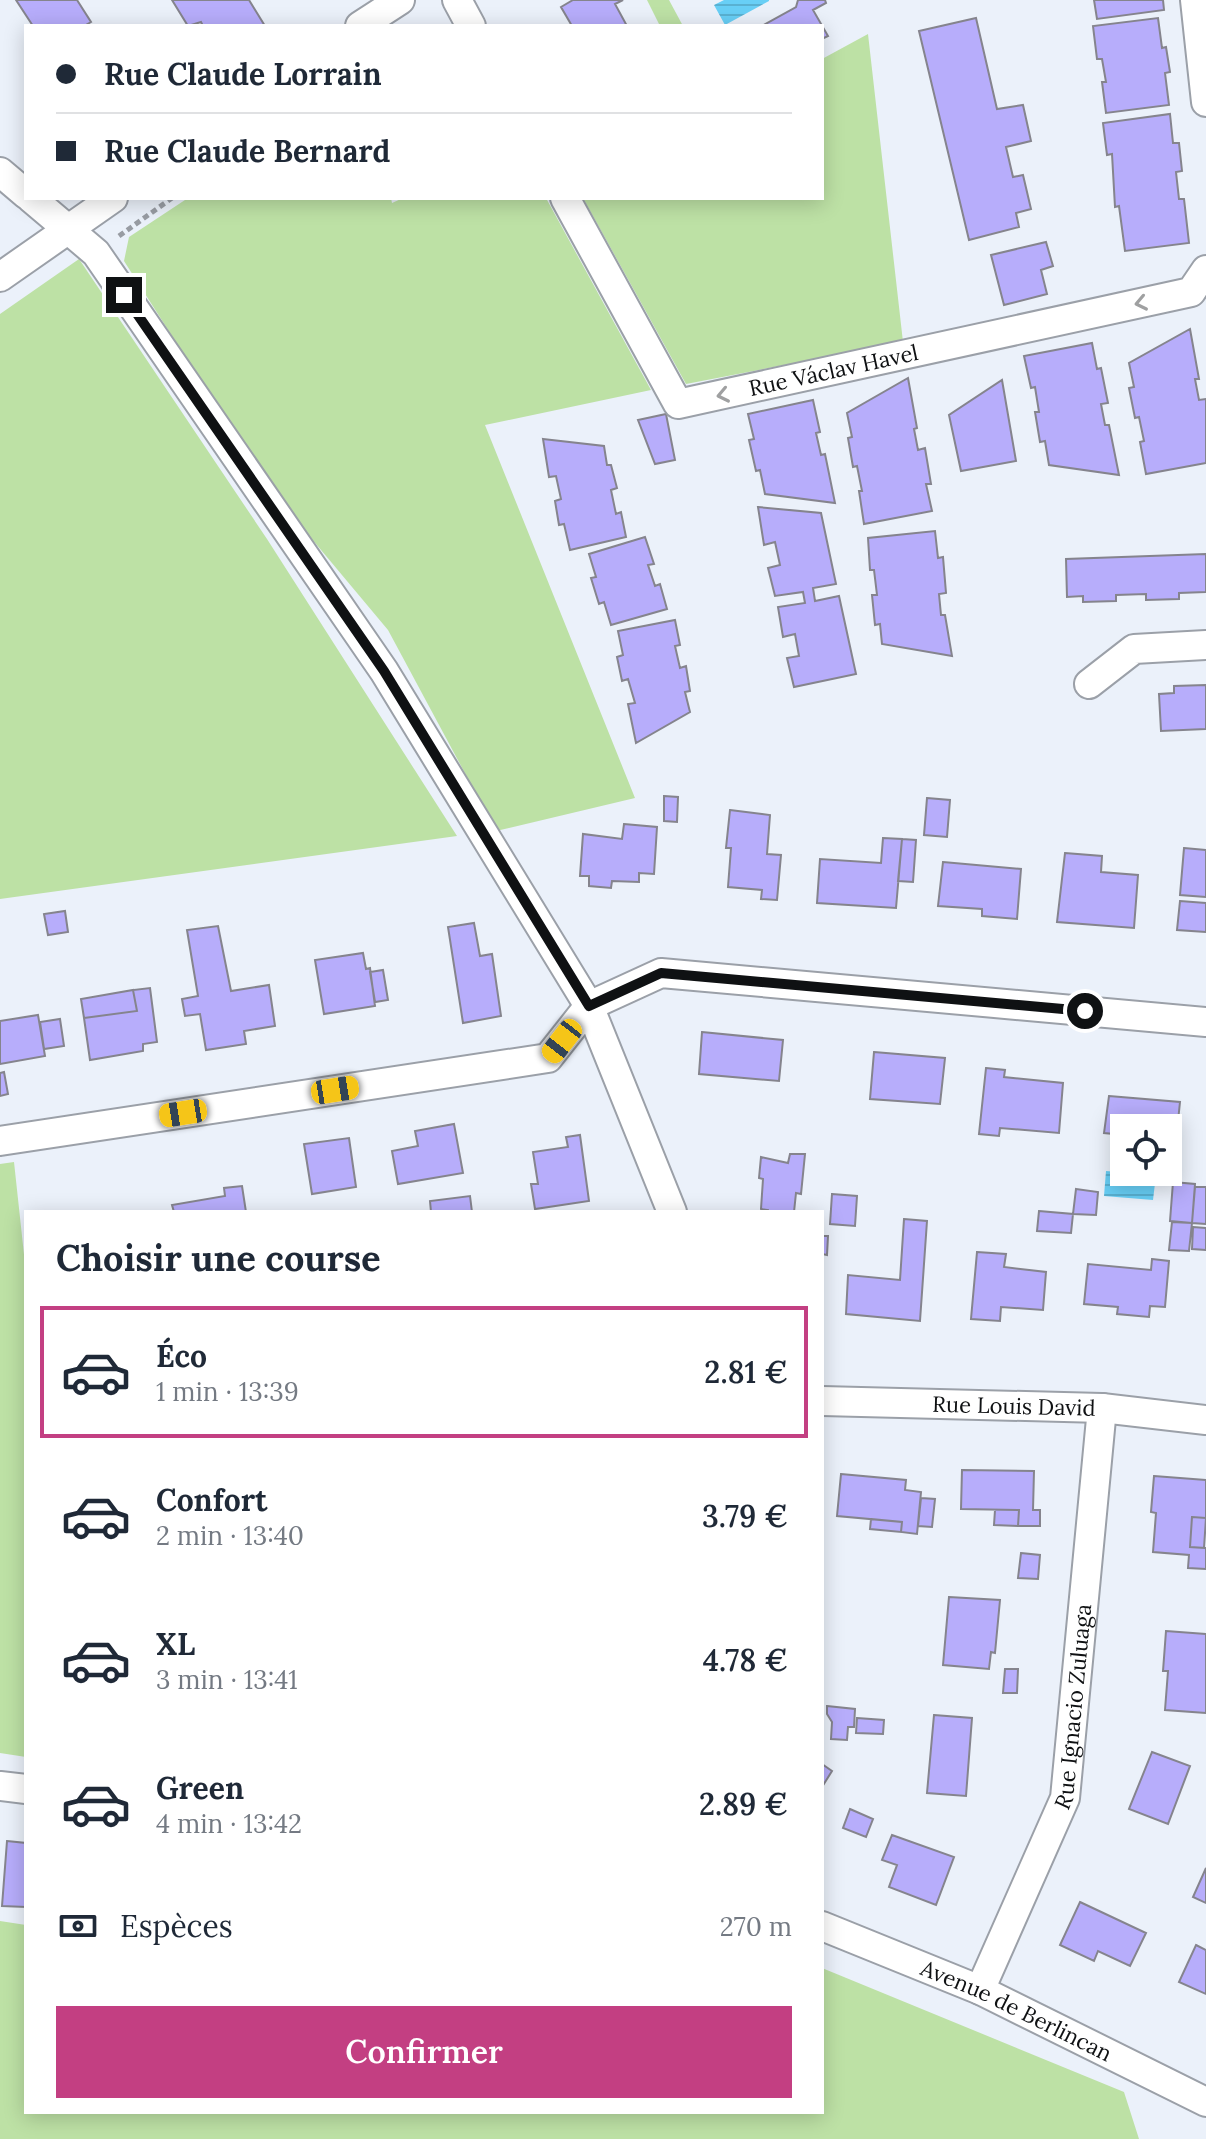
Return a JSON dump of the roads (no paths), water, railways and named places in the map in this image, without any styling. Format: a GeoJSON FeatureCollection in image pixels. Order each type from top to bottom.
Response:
{"type":"FeatureCollection","features":[{"type":"Feature","properties":{"kind":"street"},"geometry":{"type":"LineString","coordinates":[[363,24],[400,0]]}},
{"type":"Feature","properties":{"kind":"street"},"geometry":{"type":"LineString","coordinates":[[457,0],[470,24]]}},
{"type":"Feature","properties":{"kind":"street"},"geometry":{"type":"LineString","coordinates":[[1195,0],[1206,102]]}},
{"type":"Feature","properties":{"kind":"street"},"geometry":{"type":"LineString","coordinates":[[0,172],[24,192]]}},
{"type":"Feature","properties":{"kind":"street"},"geometry":{"type":"LineString","coordinates":[[33,200],[96,253],[384,671],[589,1006],[671,1210]]}},
{"type":"Feature","properties":{"kind":"street"},"geometry":{"type":"LineString","coordinates":[[0,277],[110,200]]}},
{"type":"Feature","properties":{"kind":"street","name":"Rue Václav Havel"},"geometry":{"type":"LineString","coordinates":[[566,200],[678,404],[1191,292],[1206,270]]}},
{"type":"Feature","properties":{"kind":"street"},"geometry":{"type":"LineString","coordinates":[[1089,684],[1134,649],[1206,645]]}},
{"type":"Feature","properties":{"kind":"street"},"geometry":{"type":"LineString","coordinates":[[0,1141],[548,1058],[589,1006],[661,973],[1206,1022]]}},
{"type":"Feature","properties":{"kind":"street","name":"Rue Louis David"},"geometry":{"type":"LineString","coordinates":[[824,1401],[1102,1408],[1206,1420]]}},
{"type":"Feature","properties":{"kind":"street","name":"Rue Ignacio Zuluaga"},"geometry":{"type":"LineString","coordinates":[[980,1990],[1065,1798],[1102,1408]]}},
{"type":"Feature","properties":{"kind":"street"},"geometry":{"type":"LineString","coordinates":[[0,1786],[24,1789]]}},
{"type":"Feature","properties":{"kind":"street","name":"Avenue de Berlincan"},"geometry":{"type":"LineString","coordinates":[[824,1927],[980,1990],[1206,2102]]}},
{"type":"Feature","properties":{"kind":"water"},"geometry":{"type":"Polygon","coordinates":[[[724,0],[769,0],[727,24],[714,5],[724,0]]]}},
{"type":"Feature","properties":{"kind":"water"},"geometry":{"type":"Polygon","coordinates":[[[1106,1171],[1110,1171],[1110,1186],[1155,1186],[1153,1200],[1104,1196],[1106,1171]]]}}]}
